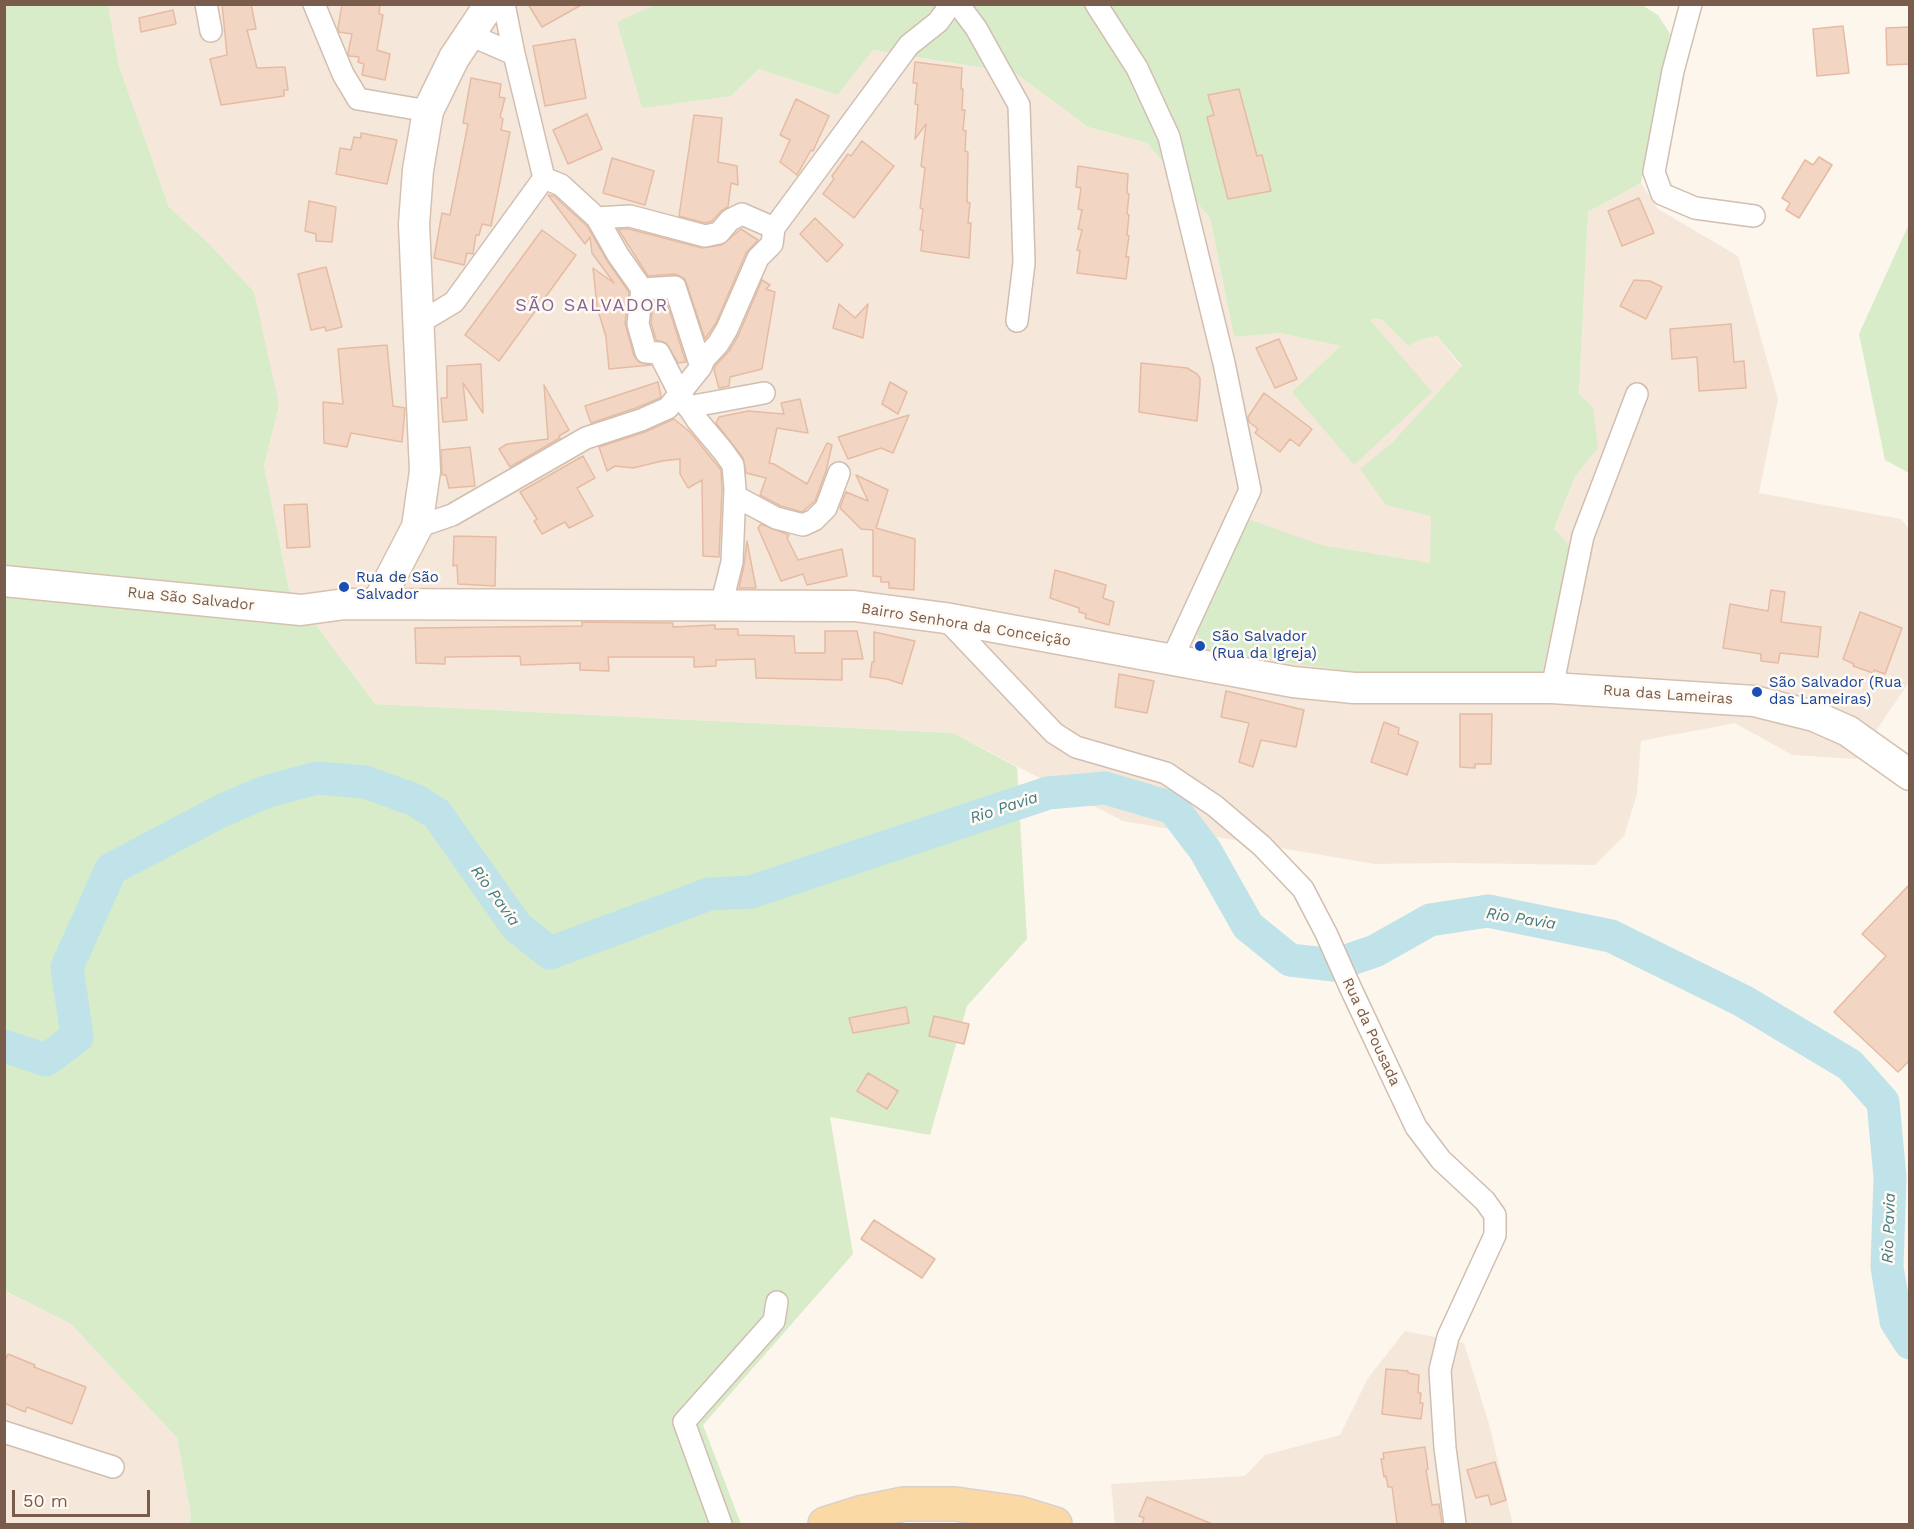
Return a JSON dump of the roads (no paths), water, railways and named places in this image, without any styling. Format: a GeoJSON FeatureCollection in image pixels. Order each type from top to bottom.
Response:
{"type":"FeatureCollection","features":[{"type":"Feature","properties":{"kind":"main road"},"geometry":{"type":"LineString","coordinates":[[825,1524],[860,1513],[904,1504],[955,1504],[1019,1513],[1055,1524]]}},
{"type":"Feature","properties":{"kind":"street"},"geometry":{"type":"LineString","coordinates":[[206,4],[211,32]]}},
{"type":"Feature","properties":{"kind":"street"},"geometry":{"type":"LineString","coordinates":[[314,4],[343,74],[358,99],[428,111]]}},
{"type":"Feature","properties":{"kind":"street"},"geometry":{"type":"LineString","coordinates":[[377,604],[417,527],[425,471],[414,225],[418,170],[428,111],[454,58],[490,4]]}},
{"type":"Feature","properties":{"kind":"street"},"geometry":{"type":"LineString","coordinates":[[419,323],[453,302],[544,178],[504,4]]}},
{"type":"Feature","properties":{"kind":"street"},"geometry":{"type":"LineString","coordinates":[[684,400],[704,359],[718,344],[727,329],[758,258],[772,244],[774,228],[909,45],[938,22],[951,4]]}},
{"type":"Feature","properties":{"kind":"street"},"geometry":{"type":"LineString","coordinates":[[958,4],[976,28],[1019,105],[1024,263],[1017,321]]}},
{"type":"Feature","properties":{"kind":"street"},"geometry":{"type":"LineString","coordinates":[[1096,4],[1137,68],[1169,137],[1224,363],[1250,490],[1172,659]]}},
{"type":"Feature","properties":{"kind":"street"},"geometry":{"type":"LineString","coordinates":[[1691,4],[1673,71],[1654,172],[1662,194],[1671,198],[1695,208],[1754,216]]}},
{"type":"Feature","properties":{"kind":"street"},"geometry":{"type":"LineString","coordinates":[[470,35],[514,54]]}},
{"type":"Feature","properties":{"kind":"street"},"geometry":{"type":"LineString","coordinates":[[544,178],[561,185],[597,218],[618,255],[642,289],[638,324],[646,352],[659,352],[684,400],[733,465],[735,496],[732,562],[721,606]]}},
{"type":"Feature","properties":{"kind":"street"},"geometry":{"type":"LineString","coordinates":[[597,218],[630,216],[705,237],[719,233],[730,220],[742,214],[774,228]]}},
{"type":"Feature","properties":{"kind":"street"},"geometry":{"type":"LineString","coordinates":[[642,289],[675,287],[701,368]]}},
{"type":"Feature","properties":{"kind":"street"},"geometry":{"type":"LineString","coordinates":[[417,527],[452,514],[585,438],[642,420],[684,400],[764,393]]}},
{"type":"Feature","properties":{"kind":"street"},"geometry":{"type":"LineString","coordinates":[[1552,688],[1583,536],[1637,394]]}},
{"type":"Feature","properties":{"kind":"street"},"geometry":{"type":"LineString","coordinates":[[735,496],[776,518],[803,525],[814,520],[826,508],[839,472]]}},
{"type":"Feature","properties":{"kind":"street","name":"Rua São Salvador"},"geometry":{"type":"LineString","coordinates":[[4,580],[301,610],[345,604],[377,604]]}},
{"type":"Feature","properties":{"kind":"street","name":"Bairro Senhora da Conceição"},"geometry":{"type":"LineString","coordinates":[[377,604],[854,606],[945,618],[1293,682],[1354,688],[1444,688]]}},
{"type":"Feature","properties":{"kind":"street","name":"Rua da Pousada"},"geometry":{"type":"LineString","coordinates":[[945,618],[1054,734],[1076,747],[1166,773],[1215,806],[1262,846],[1303,889],[1326,933],[1416,1127],[1441,1160],[1485,1200],[1495,1215],[1495,1235],[1448,1336],[1440,1370],[1445,1448],[1455,1524]]}},
{"type":"Feature","properties":{"kind":"street"},"geometry":{"type":"LineString","coordinates":[[994,671],[992,647],[995,628]]}},
{"type":"Feature","properties":{"kind":"street","name":"Rua das Lameiras"},"geometry":{"type":"LineString","coordinates":[[1444,688],[1552,688],[1766,703],[1814,716],[1848,731],[1910,775]]}},
{"type":"Feature","properties":{"kind":"street"},"geometry":{"type":"LineString","coordinates":[[721,1524],[684,1422],[774,1322],[777,1302]]}},
{"type":"Feature","properties":{"kind":"street"},"geometry":{"type":"LineString","coordinates":[[4,1432],[113,1467]]}},
{"type":"Feature","properties":{"kind":"waterway","name":"Rio Pavia"},"geometry":{"type":"LineString","coordinates":[[4,1046],[46,1060],[77,1037],[67,967],[111,869],[221,811],[265,792],[317,778],[365,782],[415,800],[437,814],[517,927],[550,953],[709,894],[751,892],[1048,793],[1105,788],[1173,808],[1205,850],[1248,926],[1290,960],[1334,965],[1375,951],[1430,920],[1488,911],[1611,936],[1743,1001],[1850,1065],[1883,1102],[1890,1177],[1887,1267],[1896,1321],[1910,1343]]}},
{"type":"Feature","properties":{"kind":"place","name":"Rua de São Salvador"},"geometry":{"type":"Point","coordinates":[344,587]}},
{"type":"Feature","properties":{"kind":"place","name":"São Salvador (Rua da Igreja)"},"geometry":{"type":"Point","coordinates":[1200,646]}},
{"type":"Feature","properties":{"kind":"place","name":"São Salvador (Rua das Lameiras)"},"geometry":{"type":"Point","coordinates":[1757,692]}},
{"type":"Feature","properties":{"kind":"district","name":"SÃO SALVADOR"},"geometry":{"type":"Point","coordinates":[592,306]}}]}
